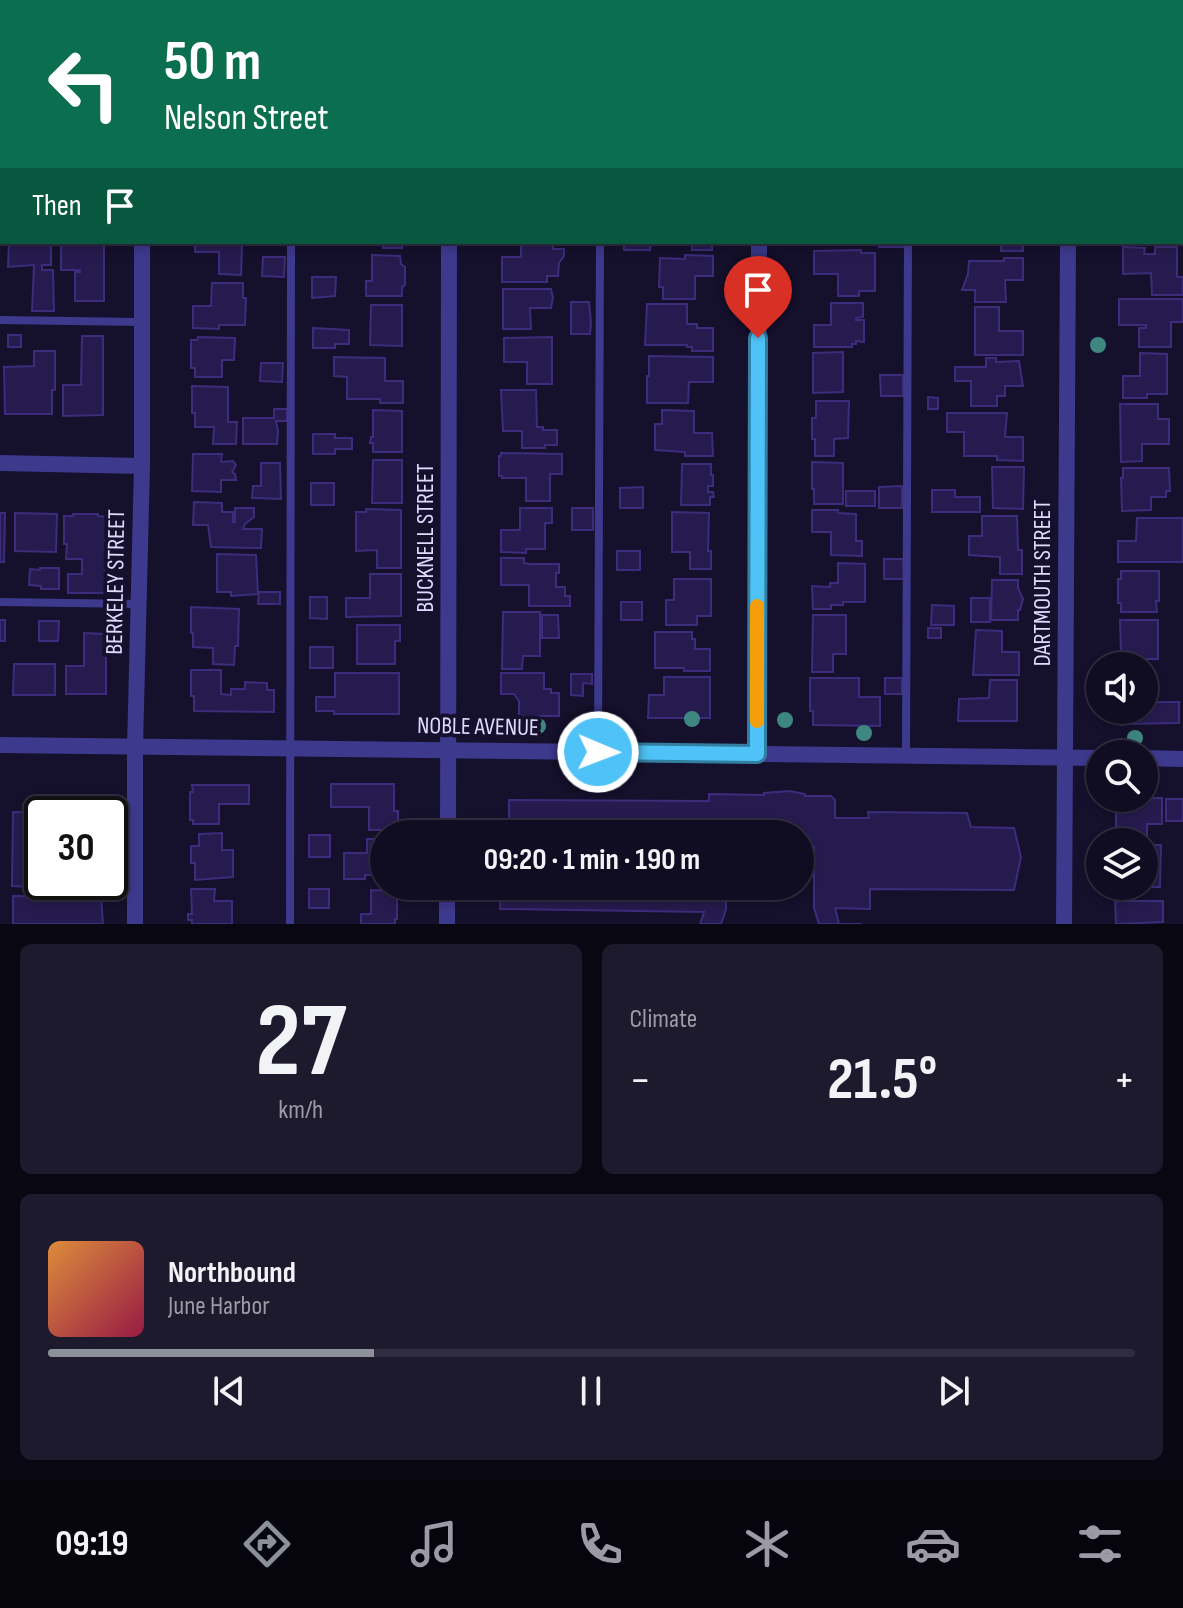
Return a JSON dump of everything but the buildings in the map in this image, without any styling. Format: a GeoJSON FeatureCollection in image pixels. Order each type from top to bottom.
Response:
{"type":"FeatureCollection","features":[{"type":"Feature","properties":{"kind":"street","name":"BERKELEY STREET"},"geometry":{"type":"LineString","coordinates":[[135,924],[142,244]]}},
{"type":"Feature","properties":{"kind":"street","name":"BUCKNELL STREET"},"geometry":{"type":"LineString","coordinates":[[448,820],[449,244]]}},
{"type":"Feature","properties":{"kind":"street"},"geometry":{"type":"LineString","coordinates":[[757,754],[759,244]]}},
{"type":"Feature","properties":{"kind":"street","name":"DARTMOUTH STREET"},"geometry":{"type":"LineString","coordinates":[[1064,924],[1068,244]]}},
{"type":"Feature","properties":{"kind":"street"},"geometry":{"type":"LineString","coordinates":[[0,463],[142,466]]}},
{"type":"Feature","properties":{"kind":"street","name":"NOBLE AVENUE"},"geometry":{"type":"LineString","coordinates":[[0,745],[1086,758]]}},
{"type":"Feature","properties":{"kind":"street"},"geometry":{"type":"LineString","coordinates":[[1158,758],[1183,759]]}},
{"type":"Feature","properties":{"kind":"street"},"geometry":{"type":"LineString","coordinates":[[447,900],[447,924]]}},
{"type":"Feature","properties":{"kind":"lane"},"geometry":{"type":"LineString","coordinates":[[290,924],[291,244]]}},
{"type":"Feature","properties":{"kind":"lane"},"geometry":{"type":"LineString","coordinates":[[598,752],[600,244]]}},
{"type":"Feature","properties":{"kind":"lane"},"geometry":{"type":"LineString","coordinates":[[906,756],[908,244]]}},
{"type":"Feature","properties":{"kind":"lane"},"geometry":{"type":"LineString","coordinates":[[0,320],[142,322]]}},
{"type":"Feature","properties":{"kind":"lane"},"geometry":{"type":"LineString","coordinates":[[0,602],[138,604]]}},
{"type":"Feature","properties":{"kind":"slow traffic"},"geometry":{"type":"LineString","coordinates":[[757,606],[757,721]]}},
{"type":"Feature","properties":{"kind":"route"},"geometry":{"type":"LineString","coordinates":[[598,752],[757,754],[758,338]]}}]}
